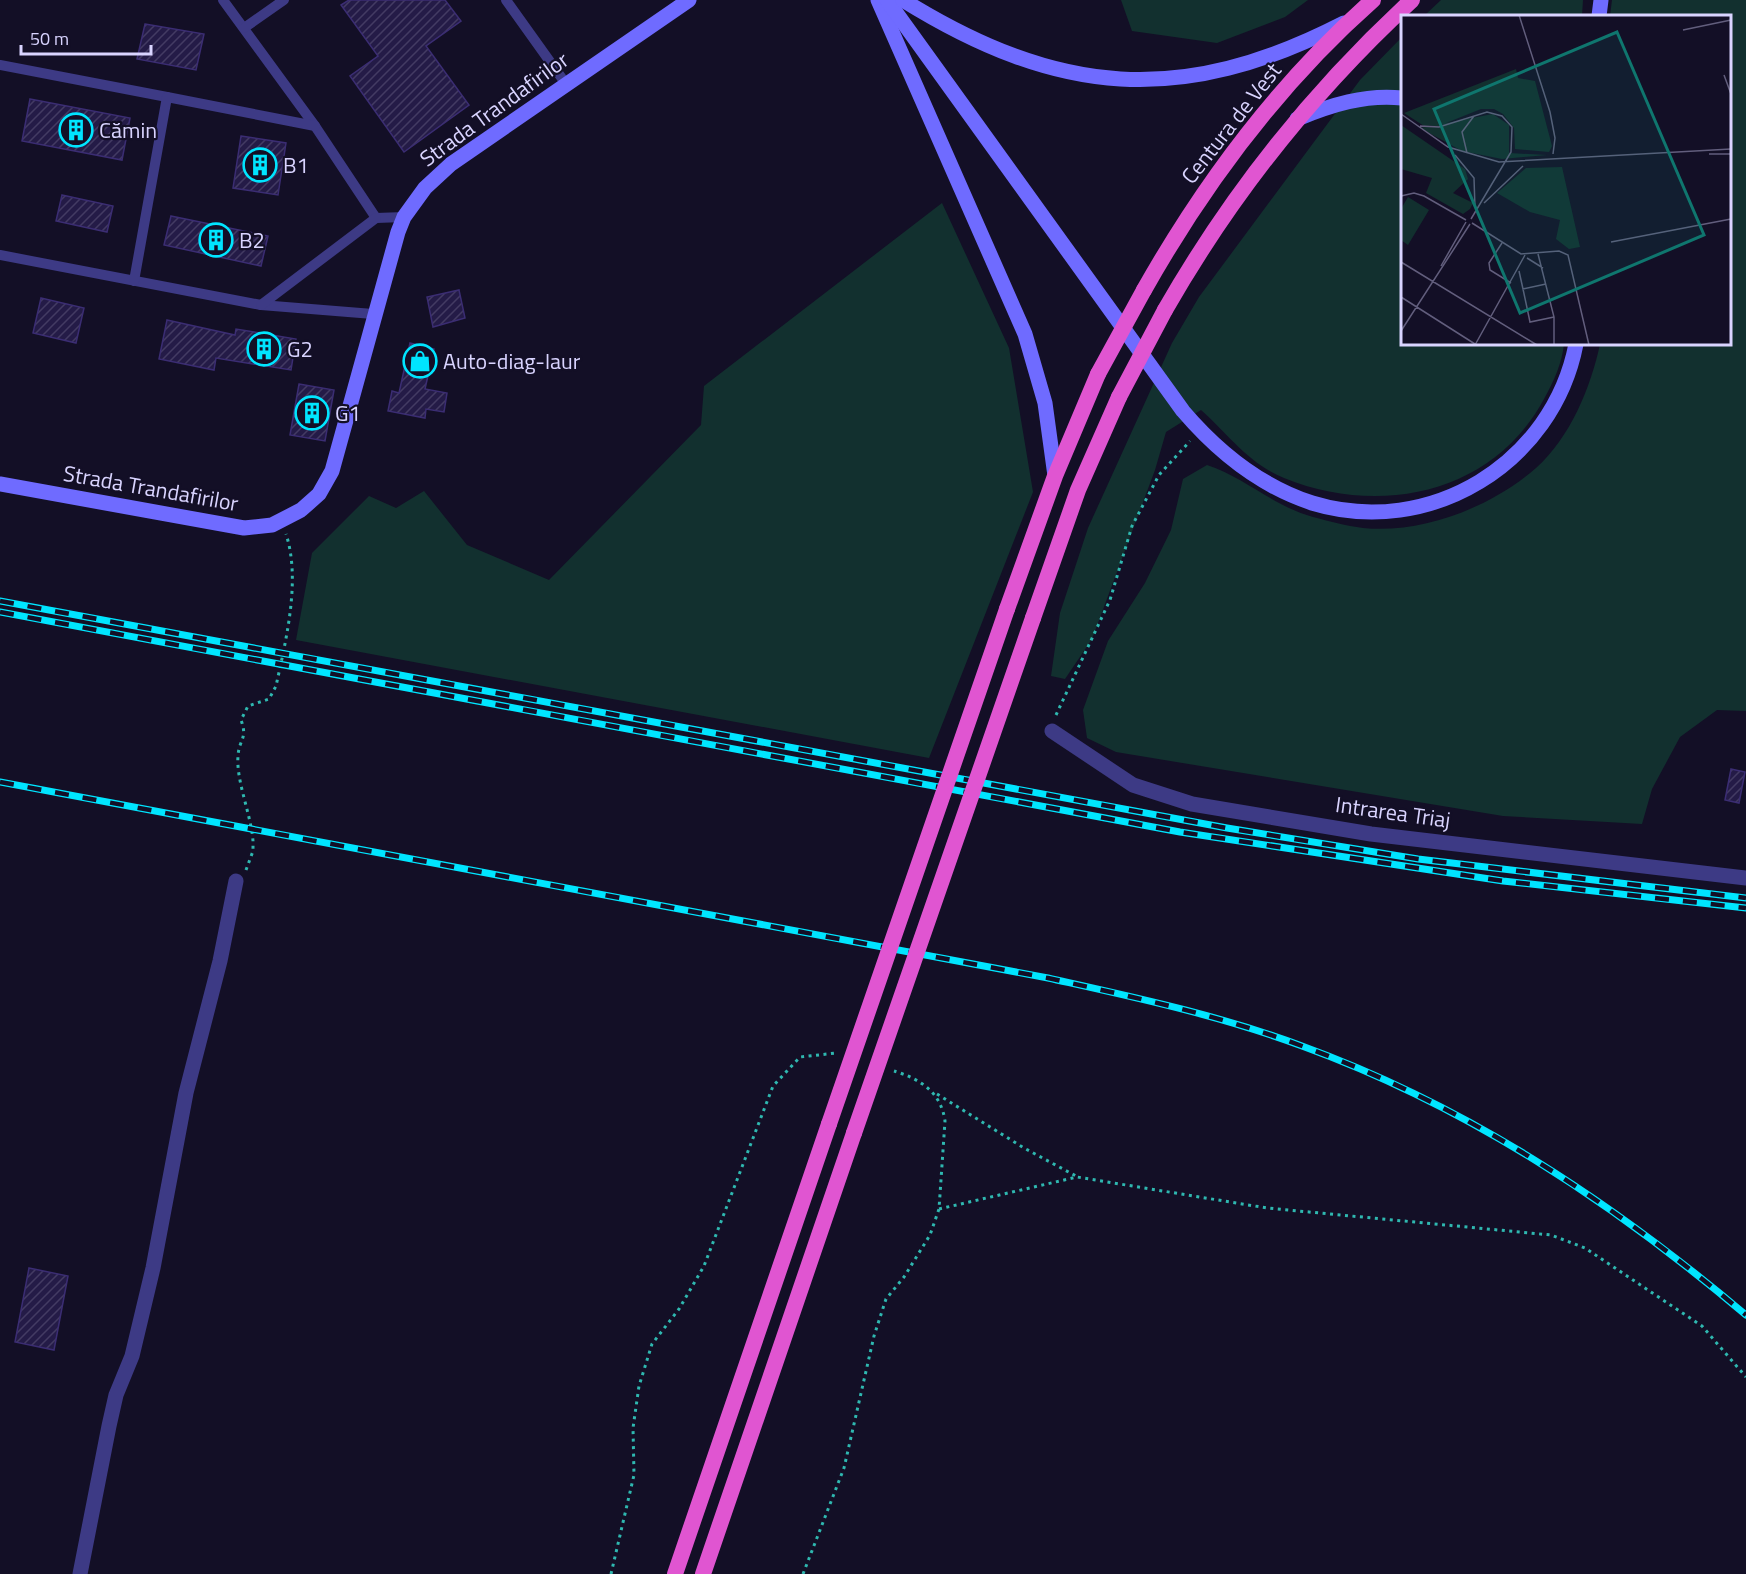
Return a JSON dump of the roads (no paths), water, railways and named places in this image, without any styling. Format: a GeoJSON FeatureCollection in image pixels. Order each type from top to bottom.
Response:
{"type":"FeatureCollection","features":[{"type":"Feature","properties":{"kind":"highway","name":"Centura de Vest"},"geometry":{"type":"LineString","coordinates":[[675,1574],[1007,609],[1055,476],[1098,374],[1144,290],[1192,210],[1220,169],[1293,81],[1373,0]]}},
{"type":"Feature","properties":{"kind":"highway"},"geometry":{"type":"LineString","coordinates":[[703,1574],[854,1132],[1078,490],[1119,397],[1165,310],[1236,198],[1296,119],[1372,38],[1412,0]]}},
{"type":"Feature","properties":{"kind":"main road","name":"Strada Trandafirilor"},"geometry":{"type":"LineString","coordinates":[[0,484],[232,527],[260,527],[281,521],[301,510],[319,494],[332,471],[391,251],[404,217],[436,177],[689,0]]}},
{"type":"Feature","properties":{"kind":"main road"},"geometry":{"type":"LineString","coordinates":[[878,0],[1025,334],[1046,403],[1055,476]]}},
{"type":"Feature","properties":{"kind":"main road"},"geometry":{"type":"LineString","coordinates":[[887,0],[1153,372],[1199,431],[1251,474],[1290,494],[1312,502],[1356,512],[1378,512],[1417,506],[1472,486],[1512,460],[1530,442],[1555,404],[1566,380],[1576,345]]}},
{"type":"Feature","properties":{"kind":"main road"},"geometry":{"type":"LineString","coordinates":[[903,0],[964,33],[1028,61],[1074,73],[1126,80],[1187,78],[1215,74],[1309,41],[1352,19]]}},
{"type":"Feature","properties":{"kind":"main road"},"geometry":{"type":"LineString","coordinates":[[1599,15],[1601,0]]}},
{"type":"Feature","properties":{"kind":"main road"},"geometry":{"type":"LineString","coordinates":[[1296,119],[1350,101],[1388,96],[1401,98]]}},
{"type":"Feature","properties":{"kind":"street","name":"Intrarea Triaj"},"geometry":{"type":"LineString","coordinates":[[1052,731],[1133,785],[1192,804],[1371,834],[1746,878]]}},
{"type":"Feature","properties":{"kind":"street"},"geometry":{"type":"LineString","coordinates":[[80,1574],[109,1426],[116,1395],[132,1356],[153,1268],[186,1094],[220,961],[236,881]]}},
{"type":"Feature","properties":{"kind":"lane"},"geometry":{"type":"LineString","coordinates":[[223,0],[315,126],[376,218]]}},
{"type":"Feature","properties":{"kind":"lane"},"geometry":{"type":"LineString","coordinates":[[244,28],[284,0]]}},
{"type":"Feature","properties":{"kind":"lane"},"geometry":{"type":"LineString","coordinates":[[506,0],[566,84]]}},
{"type":"Feature","properties":{"kind":"lane"},"geometry":{"type":"LineString","coordinates":[[0,65],[315,126]]}},
{"type":"Feature","properties":{"kind":"lane"},"geometry":{"type":"LineString","coordinates":[[134,281],[167,97]]}},
{"type":"Feature","properties":{"kind":"lane"},"geometry":{"type":"LineString","coordinates":[[261,305],[376,218],[404,217]]}},
{"type":"Feature","properties":{"kind":"lane"},"geometry":{"type":"LineString","coordinates":[[0,255],[261,305],[374,314]]}},
{"type":"Feature","properties":{"kind":"railway"},"geometry":{"type":"LineString","coordinates":[[0,601],[1227,828],[1418,859],[1746,898]]}},
{"type":"Feature","properties":{"kind":"railway"},"geometry":{"type":"LineString","coordinates":[[0,612],[1180,832],[1503,881],[1746,908]]}},
{"type":"Feature","properties":{"kind":"railway"},"geometry":{"type":"LineString","coordinates":[[0,782],[1048,978],[1239,1025],[1363,1070],[1422,1097],[1480,1128],[1590,1196],[1695,1273],[1746,1315]]}},
{"type":"Feature","properties":{"kind":"place","name":"Cămin"},"geometry":{"type":"Point","coordinates":[76,130]}},
{"type":"Feature","properties":{"kind":"place","name":"B1"},"geometry":{"type":"Point","coordinates":[260,165]}},
{"type":"Feature","properties":{"kind":"place","name":"B2"},"geometry":{"type":"Point","coordinates":[216,240]}},
{"type":"Feature","properties":{"kind":"place","name":"G2"},"geometry":{"type":"Point","coordinates":[264,349]}},
{"type":"Feature","properties":{"kind":"place","name":"Auto-diag-laur"},"geometry":{"type":"Point","coordinates":[420,361]}},
{"type":"Feature","properties":{"kind":"place","name":"G1"},"geometry":{"type":"Point","coordinates":[312,413]}}]}
